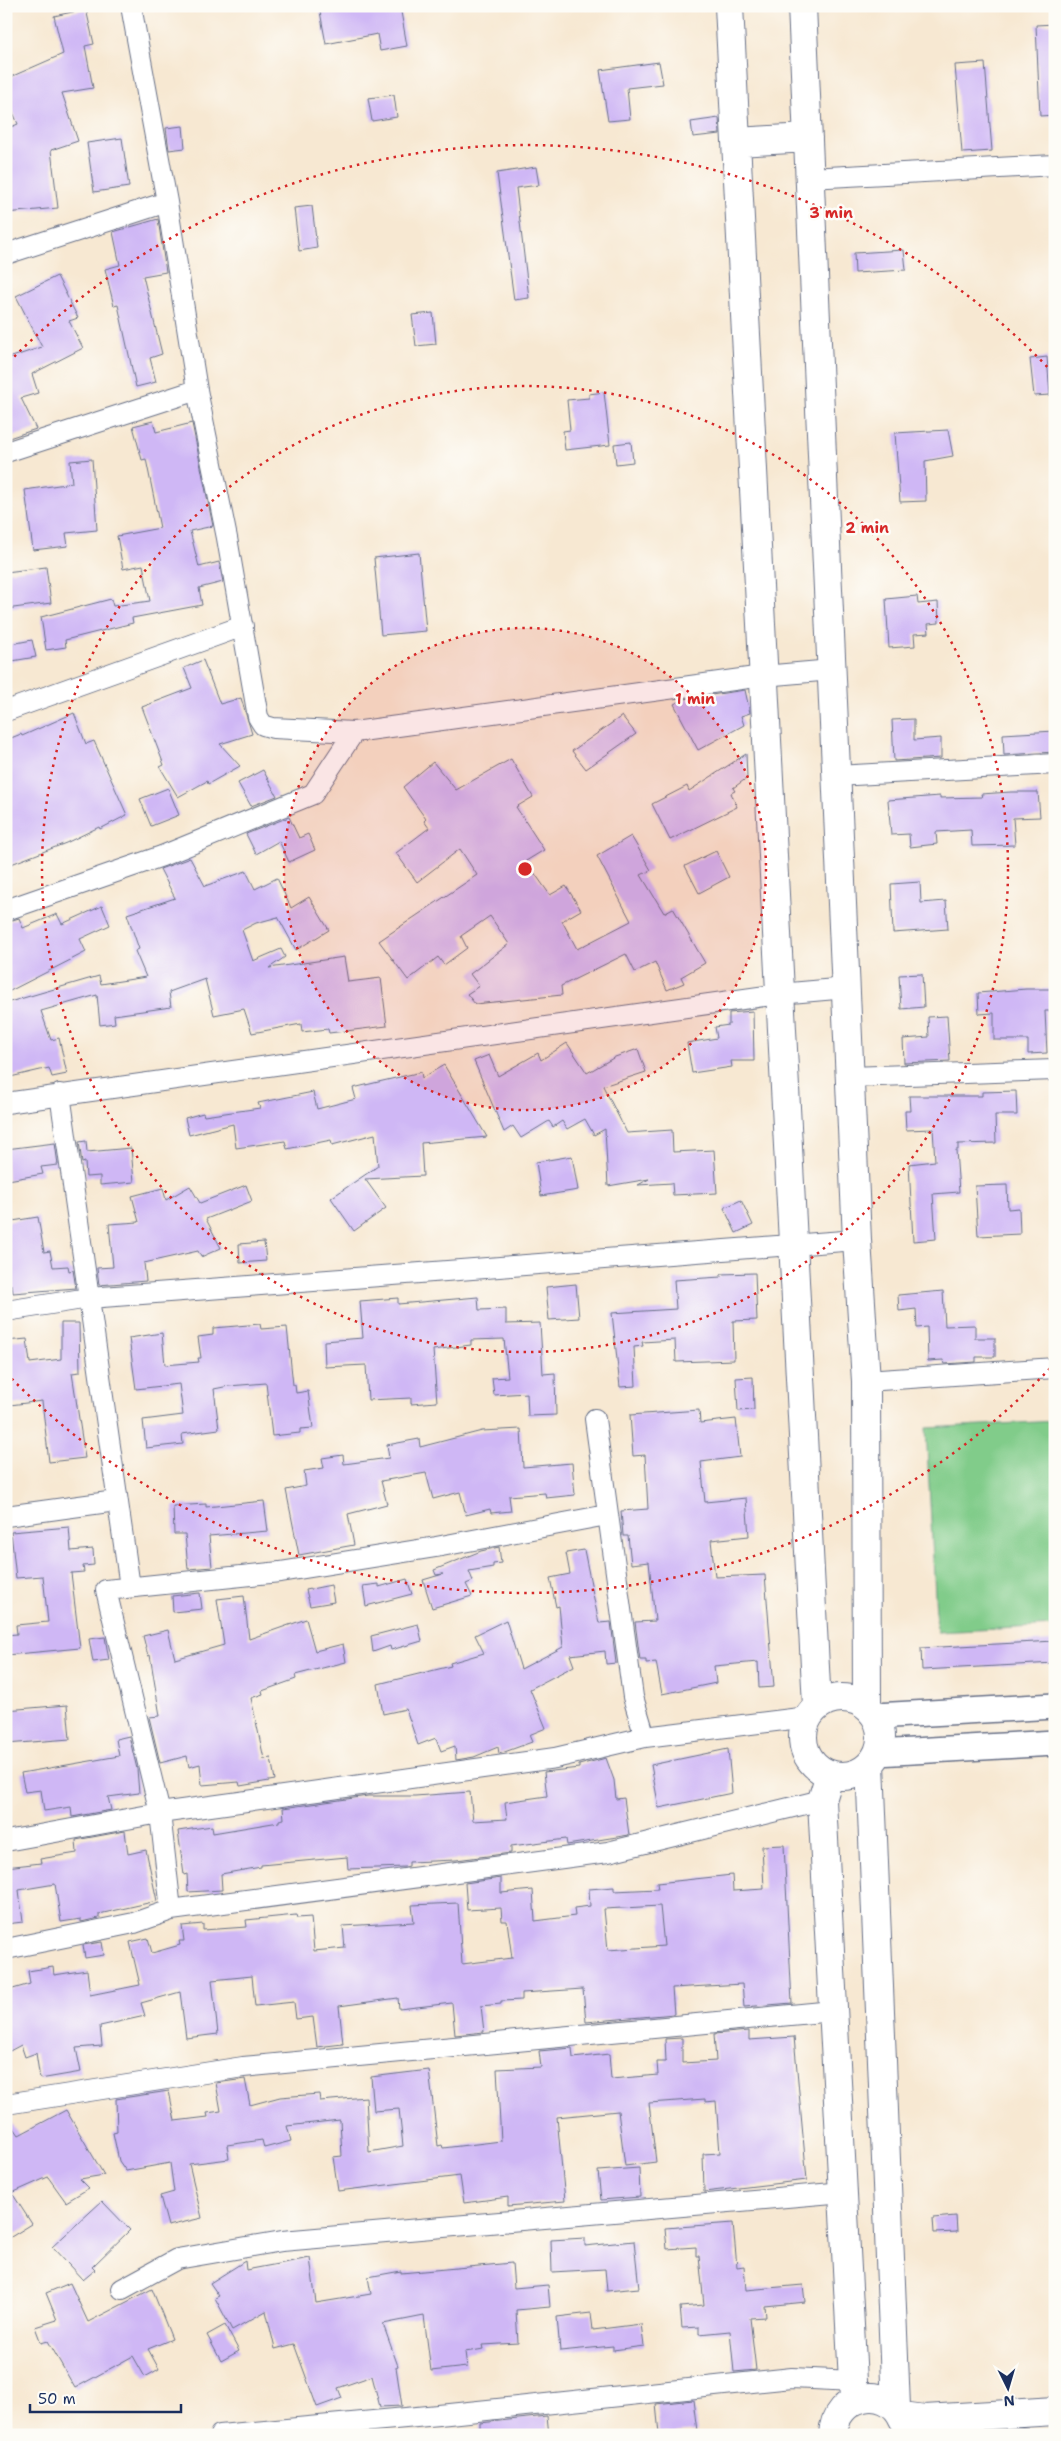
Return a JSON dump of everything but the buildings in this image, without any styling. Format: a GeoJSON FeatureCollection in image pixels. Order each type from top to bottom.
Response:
{"type":"FeatureCollection","features":[{"type":"Feature","properties":{"kind":"main road"},"geometry":{"type":"LineString","coordinates":[[729,6],[793,1245],[813,1712],[803,1739],[811,1761],[820,1769],[830,1774],[844,1776],[858,1772],[873,1758],[881,1741],[880,1728],[871,1711],[866,1381],[857,1240],[802,6]]}},
{"type":"Feature","properties":{"kind":"main road"},"geometry":{"type":"LineString","coordinates":[[736,142],[808,138]]}},
{"type":"Feature","properties":{"kind":"main road"},"geometry":{"type":"LineString","coordinates":[[813,1712],[829,1700],[842,1698],[855,1700],[871,1711]]}},
{"type":"Feature","properties":{"kind":"main road"},"geometry":{"type":"LineString","coordinates":[[873,1758],[901,2419]]}},
{"type":"Feature","properties":{"kind":"main road"},"geometry":{"type":"LineString","coordinates":[[830,1774],[822,1800],[854,2391],[837,2416],[833,2435]]}},
{"type":"Feature","properties":{"kind":"main road"},"geometry":{"type":"LineString","coordinates":[[854,2391],[887,2401],[901,2419]]}},
{"type":"Feature","properties":{"kind":"main road"},"geometry":{"type":"LineString","coordinates":[[901,2419],[1055,2411]]}},
{"type":"Feature","properties":{"kind":"street"},"geometry":{"type":"LineString","coordinates":[[131,6],[167,202],[197,390],[243,626],[258,716],[264,725],[273,728],[354,732],[763,676],[832,670]]}},
{"type":"Feature","properties":{"kind":"street"},"geometry":{"type":"LineString","coordinates":[[809,178],[1055,165]]}},
{"type":"Feature","properties":{"kind":"street"},"geometry":{"type":"LineString","coordinates":[[6,254],[167,202]]}},
{"type":"Feature","properties":{"kind":"street"},"geometry":{"type":"LineString","coordinates":[[6,452],[197,390]]}},
{"type":"Feature","properties":{"kind":"street"},"geometry":{"type":"LineString","coordinates":[[6,711],[243,626]]}},
{"type":"Feature","properties":{"kind":"street"},"geometry":{"type":"LineString","coordinates":[[6,910],[162,856],[313,794],[354,732]]}},
{"type":"Feature","properties":{"kind":"street"},"geometry":{"type":"LineString","coordinates":[[836,776],[1055,764]]}},
{"type":"Feature","properties":{"kind":"street"},"geometry":{"type":"LineString","coordinates":[[6,1103],[780,994],[847,988]]}},
{"type":"Feature","properties":{"kind":"street"},"geometry":{"type":"LineString","coordinates":[[850,1077],[1055,1070]]}},
{"type":"Feature","properties":{"kind":"street"},"geometry":{"type":"LineString","coordinates":[[60,1094],[116,1501],[130,1587]]}},
{"type":"Feature","properties":{"kind":"street"},"geometry":{"type":"LineString","coordinates":[[6,1311],[89,1298],[857,1240]]}},
{"type":"Feature","properties":{"kind":"street"},"geometry":{"type":"LineString","coordinates":[[866,1381],[1055,1368]]}},
{"type":"Feature","properties":{"kind":"street"},"geometry":{"type":"LineString","coordinates":[[595,1419],[633,1697],[644,1737]]}},
{"type":"Feature","properties":{"kind":"street"},"geometry":{"type":"LineString","coordinates":[[6,1516],[116,1501]]}},
{"type":"Feature","properties":{"kind":"street"},"geometry":{"type":"LineString","coordinates":[[171,1910],[160,1813],[106,1590],[280,1572],[436,1547],[607,1515]]}},
{"type":"Feature","properties":{"kind":"street"},"geometry":{"type":"LineString","coordinates":[[871,1711],[1055,1706]]}},
{"type":"Feature","properties":{"kind":"street"},"geometry":{"type":"LineString","coordinates":[[6,1841],[160,1813],[555,1758],[644,1737],[813,1712]]}},
{"type":"Feature","properties":{"kind":"street"},"geometry":{"type":"LineString","coordinates":[[873,1758],[1055,1744]]}},
{"type":"Feature","properties":{"kind":"street"},"geometry":{"type":"LineString","coordinates":[[6,1949],[134,1923],[171,1910],[608,1852],[822,1800]]}},
{"type":"Feature","properties":{"kind":"street"},"geometry":{"type":"LineString","coordinates":[[6,2104],[243,2067],[833,2011]]}},
{"type":"Feature","properties":{"kind":"street"},"geometry":{"type":"LineString","coordinates":[[122,2289],[177,2259],[282,2241],[844,2192]]}},
{"type":"Feature","properties":{"kind":"street"},"geometry":{"type":"LineString","coordinates":[[220,2435],[449,2414],[792,2378],[854,2391]]}},
{"type":"Feature","properties":{"kind":"green space"},"geometry":{"type":"Polygon","coordinates":[[[1055,1421],[1055,1626],[937,1632],[926,1428],[1055,1421]]]}}]}
